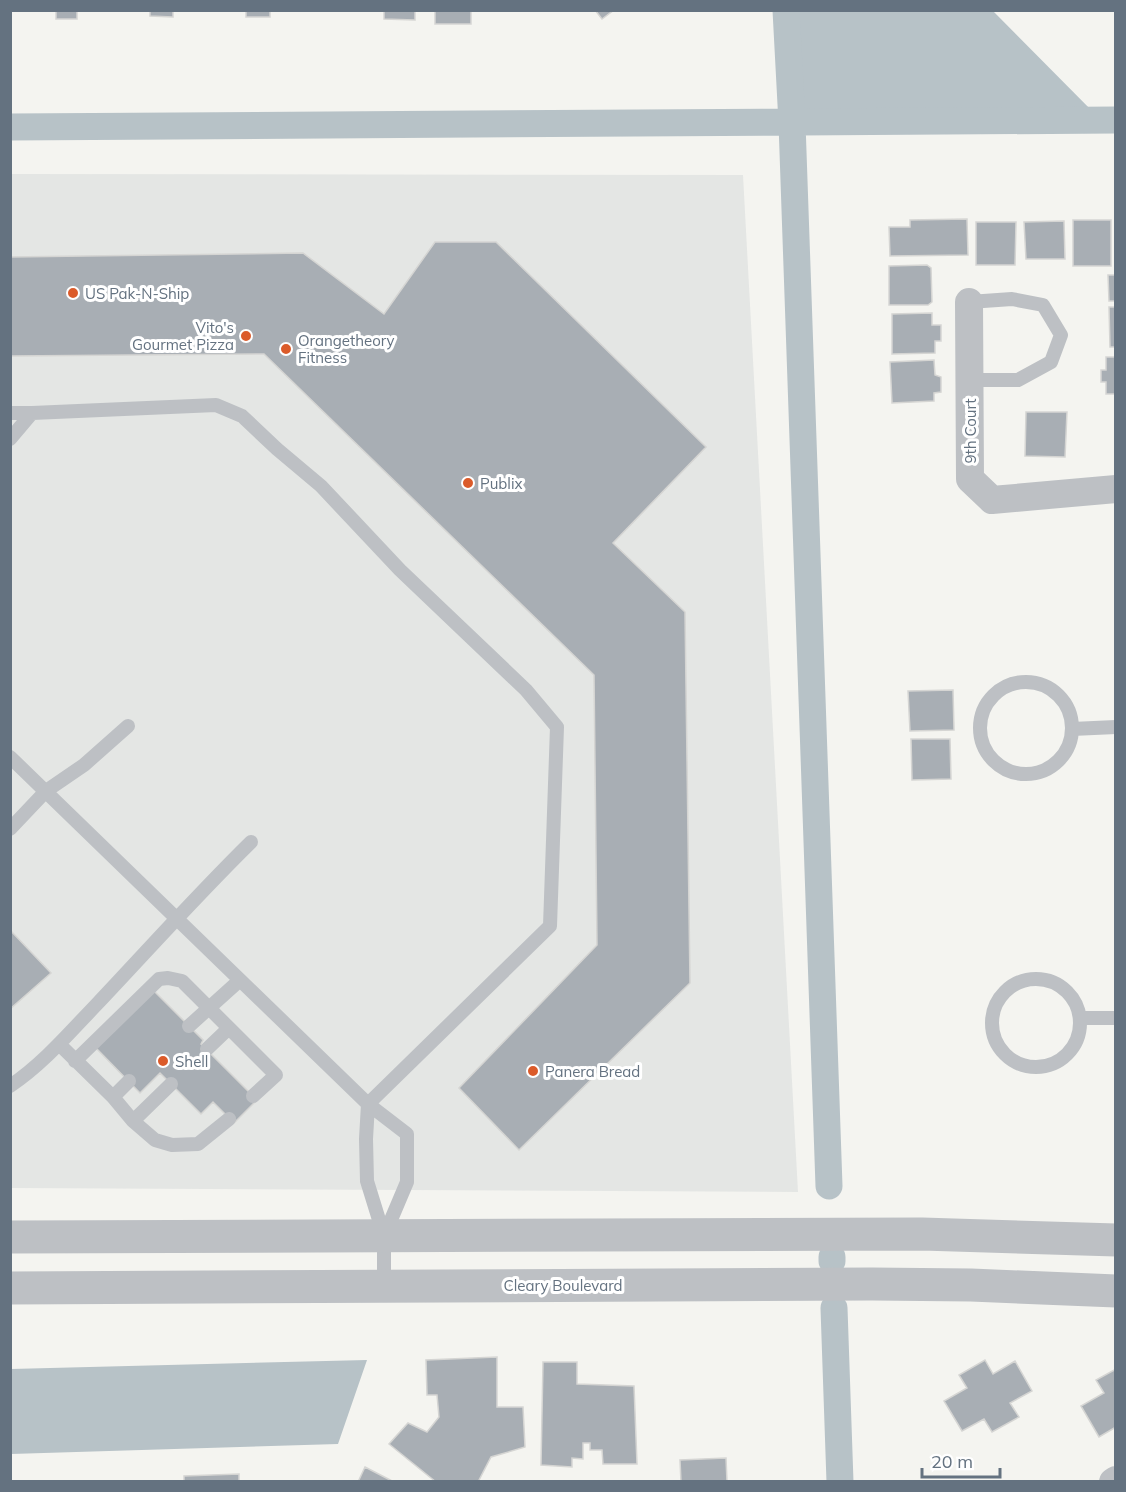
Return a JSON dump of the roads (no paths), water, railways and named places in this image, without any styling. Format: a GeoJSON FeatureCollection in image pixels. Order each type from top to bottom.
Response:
{"type":"FeatureCollection","features":[{"type":"Feature","properties":{"kind":"street","name":"9th Court"},"geometry":{"type":"LineString","coordinates":[[969,302],[970,479],[992,500],[1116,489]]}},
{"type":"Feature","properties":{"kind":"street"},"geometry":{"type":"LineString","coordinates":[[10,1237],[922,1233],[1116,1240]]}},
{"type":"Feature","properties":{"kind":"street","name":"Cleary Boulevard"},"geometry":{"type":"LineString","coordinates":[[10,1288],[872,1284],[1116,1291]]}},
{"type":"Feature","properties":{"kind":"lane"},"geometry":{"type":"LineString","coordinates":[[969,302],[1011,299],[1043,305],[1061,335],[1051,362],[1018,380],[970,380]]}},
{"type":"Feature","properties":{"kind":"lane"},"geometry":{"type":"LineString","coordinates":[[10,413],[216,405],[242,416],[321,486],[400,570],[526,690],[556,727],[550,926],[368,1104],[366,1139],[368,1181],[384,1236],[384,1286]]}},
{"type":"Feature","properties":{"kind":"lane"},"geometry":{"type":"LineString","coordinates":[[10,439],[32,413]]}},
{"type":"Feature","properties":{"kind":"lane"},"geometry":{"type":"LineString","coordinates":[[1018,682],[1034,683],[1049,688],[1061,699],[1069,712],[1072,729],[1063,756],[1046,769],[1025,774],[998,765],[988,754],[982,742],[979,727],[982,712],[991,698],[1003,688],[1018,682]]}},
{"type":"Feature","properties":{"kind":"lane"},"geometry":{"type":"LineString","coordinates":[[10,829],[46,790],[84,765],[128,726]]}},
{"type":"Feature","properties":{"kind":"lane"},"geometry":{"type":"LineString","coordinates":[[1072,729],[1116,728]]}},
{"type":"Feature","properties":{"kind":"lane"},"geometry":{"type":"LineString","coordinates":[[10,757],[368,1104],[407,1134],[407,1182],[384,1236]]}},
{"type":"Feature","properties":{"kind":"lane"},"geometry":{"type":"LineString","coordinates":[[12,1083],[59,1044],[178,919],[210,882],[251,842]]}},
{"type":"Feature","properties":{"kind":"lane"},"geometry":{"type":"LineString","coordinates":[[75,1061],[159,979],[168,978],[182,981],[276,1074],[253,1096]]}},
{"type":"Feature","properties":{"kind":"lane"},"geometry":{"type":"LineString","coordinates":[[1028,979],[1043,979],[1057,983],[1073,998],[1081,1018],[1080,1033],[1075,1047],[1065,1058],[1052,1065],[1037,1068],[1023,1066],[1010,1059],[999,1048],[993,1035],[993,1013],[1003,993],[1014,984],[1028,979]]}},
{"type":"Feature","properties":{"kind":"lane"},"geometry":{"type":"LineString","coordinates":[[189,1026],[240,980]]}},
{"type":"Feature","properties":{"kind":"lane"},"geometry":{"type":"LineString","coordinates":[[1081,1018],[1116,1018]]}},
{"type":"Feature","properties":{"kind":"lane"},"geometry":{"type":"LineString","coordinates":[[207,1049],[229,1028]]}},
{"type":"Feature","properties":{"kind":"lane"},"geometry":{"type":"LineString","coordinates":[[59,1044],[113,1097],[133,1121],[155,1140],[172,1145],[198,1144],[229,1119]]}},
{"type":"Feature","properties":{"kind":"lane"},"geometry":{"type":"LineString","coordinates":[[113,1097],[129,1082]]}},
{"type":"Feature","properties":{"kind":"lane"},"geometry":{"type":"LineString","coordinates":[[133,1121],[171,1084]]}},
{"type":"Feature","properties":{"kind":"waterway"},"geometry":{"type":"LineString","coordinates":[[786,10],[792,123],[829,1186]]}},
{"type":"Feature","properties":{"kind":"waterway"},"geometry":{"type":"LineString","coordinates":[[10,127],[1116,120]]}},
{"type":"Feature","properties":{"kind":"waterway"},"geometry":{"type":"LineString","coordinates":[[834,1308],[840,1482]]}},
{"type":"Feature","properties":{"kind":"place","name":"US Pak-N-Ship"},"geometry":{"type":"Point","coordinates":[73,293]}},
{"type":"Feature","properties":{"kind":"place","name":"Vito's Gourmet Pizza"},"geometry":{"type":"Point","coordinates":[246,336]}},
{"type":"Feature","properties":{"kind":"place","name":"Orangetheory Fitness"},"geometry":{"type":"Point","coordinates":[286,349]}},
{"type":"Feature","properties":{"kind":"place","name":"Publix"},"geometry":{"type":"Point","coordinates":[468,483]}},
{"type":"Feature","properties":{"kind":"place","name":"Shell"},"geometry":{"type":"Point","coordinates":[163,1061]}},
{"type":"Feature","properties":{"kind":"place","name":"Panera Bread"},"geometry":{"type":"Point","coordinates":[533,1071]}}]}
